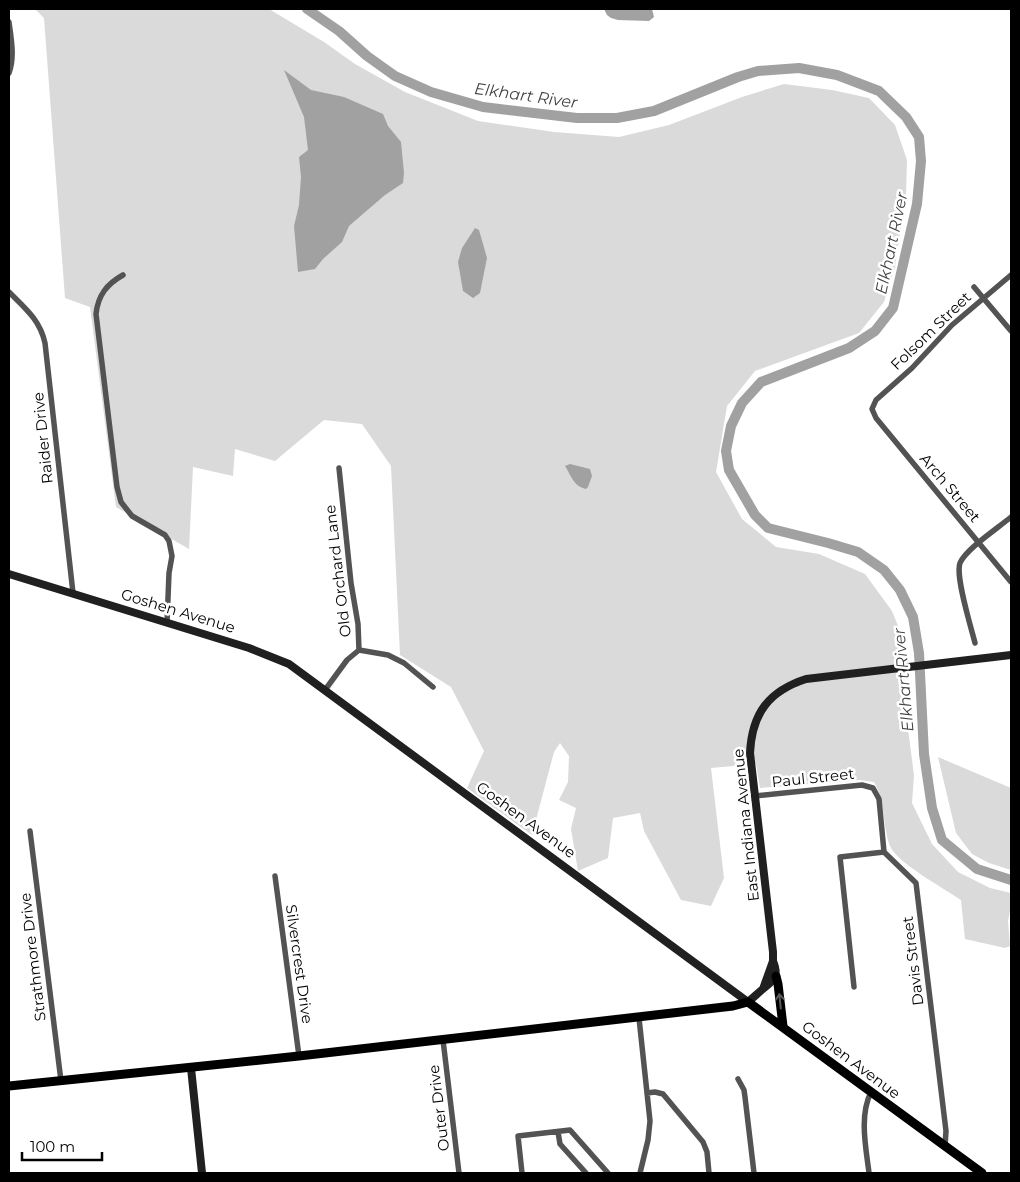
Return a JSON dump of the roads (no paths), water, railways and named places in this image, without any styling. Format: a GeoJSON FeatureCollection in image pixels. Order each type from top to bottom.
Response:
{"type":"FeatureCollection","features":[{"type":"Feature","properties":{"kind":"main road"},"geometry":{"type":"LineString","coordinates":[[776,976],[783,1026]]}},
{"type":"Feature","properties":{"kind":"main road"},"geometry":{"type":"LineString","coordinates":[[9,1086],[190,1068],[639,1018],[733,1006],[748,1002]]}},
{"type":"Feature","properties":{"kind":"main road","name":"Goshen Avenue"},"geometry":{"type":"LineString","coordinates":[[748,1002],[982,1173]]}},
{"type":"Feature","properties":{"kind":"street"},"geometry":{"type":"LineString","coordinates":[[9,22],[12,65],[9,73]]}},
{"type":"Feature","properties":{"kind":"street","name":"Folsom Street"},"geometry":{"type":"LineString","coordinates":[[872,409],[876,400],[912,368],[952,325],[1011,274]]}},
{"type":"Feature","properties":{"kind":"street"},"geometry":{"type":"LineString","coordinates":[[123,275],[109,283],[101,294],[96,314],[117,487],[121,502],[132,516],[165,535],[169,541],[172,556],[169,573],[167,623]]}},
{"type":"Feature","properties":{"kind":"street"},"geometry":{"type":"LineString","coordinates":[[974,287],[1011,331]]}},
{"type":"Feature","properties":{"kind":"street","name":"Raider Drive"},"geometry":{"type":"LineString","coordinates":[[9,292],[32,314],[39,324],[45,343],[73,594]]}},
{"type":"Feature","properties":{"kind":"street","name":"Arch Street"},"geometry":{"type":"LineString","coordinates":[[872,409],[876,418],[1011,582]]}},
{"type":"Feature","properties":{"kind":"street","name":"Old Orchard Lane"},"geometry":{"type":"LineString","coordinates":[[326,690],[347,660],[359,650],[358,624],[350,583],[339,468]]}},
{"type":"Feature","properties":{"kind":"street"},"geometry":{"type":"LineString","coordinates":[[975,643],[958,572],[960,562],[964,556],[1011,517]]}},
{"type":"Feature","properties":{"kind":"street","name":"Goshen Avenue"},"geometry":{"type":"LineString","coordinates":[[9,574],[272,656],[289,664],[748,1002]]}},
{"type":"Feature","properties":{"kind":"street"},"geometry":{"type":"LineString","coordinates":[[359,650],[388,655],[404,664],[433,686]]}},
{"type":"Feature","properties":{"kind":"street","name":"East Indiana Avenue"},"geometry":{"type":"LineString","coordinates":[[763,989],[773,961],[773,952],[751,762],[751,743],[757,718],[770,698],[790,684],[806,679],[1011,655]]}},
{"type":"Feature","properties":{"kind":"street","name":"Paul Street"},"geometry":{"type":"LineString","coordinates":[[755,796],[862,785],[873,788],[879,799],[884,852]]}},
{"type":"Feature","properties":{"kind":"street","name":"Strathmore Drive"},"geometry":{"type":"LineString","coordinates":[[30,831],[61,1081]]}},
{"type":"Feature","properties":{"kind":"street"},"geometry":{"type":"LineString","coordinates":[[854,987],[840,858],[884,852]]}},
{"type":"Feature","properties":{"kind":"street","name":"Davis Street"},"geometry":{"type":"LineString","coordinates":[[884,852],[916,883],[946,1132],[945,1146]]}},
{"type":"Feature","properties":{"kind":"street","name":"Silvercrest Drive"},"geometry":{"type":"LineString","coordinates":[[275,876],[299,1056]]}},
{"type":"Feature","properties":{"kind":"street","name":"East Indiana Avenue"},"geometry":{"type":"LineString","coordinates":[[748,1002],[772,983],[776,976],[776,968],[773,961]]}},
{"type":"Feature","properties":{"kind":"street"},"geometry":{"type":"LineString","coordinates":[[639,1018],[649,1130],[640,1173]]}},
{"type":"Feature","properties":{"kind":"street","name":"Outer Drive"},"geometry":{"type":"LineString","coordinates":[[443,1040],[459,1173]]}},
{"type":"Feature","properties":{"kind":"street"},"geometry":{"type":"LineString","coordinates":[[190,1068],[202,1173]]}},
{"type":"Feature","properties":{"kind":"street"},"geometry":{"type":"LineString","coordinates":[[738,1079],[746,1097],[754,1173]]}},
{"type":"Feature","properties":{"kind":"street"},"geometry":{"type":"LineString","coordinates":[[869,1173],[865,1120],[868,1100],[872,1092]]}},
{"type":"Feature","properties":{"kind":"street"},"geometry":{"type":"LineString","coordinates":[[647,1093],[663,1094],[700,1137],[707,1152],[709,1173]]}},
{"type":"Feature","properties":{"kind":"street"},"geometry":{"type":"LineString","coordinates":[[522,1173],[518,1136],[570,1130],[608,1173]]}},
{"type":"Feature","properties":{"kind":"street"},"geometry":{"type":"LineString","coordinates":[[558,1132],[560,1144],[586,1173]]}},
{"type":"Feature","properties":{"kind":"waterway","name":"Elkhart River"},"geometry":{"type":"LineString","coordinates":[[307,9],[339,31],[367,56],[395,76],[431,92],[483,107],[577,118],[617,118],[654,111],[738,77],[758,71],[799,68],[837,75],[879,91],[906,117],[919,137],[921,161],[917,204],[893,308],[875,331],[849,348],[761,382],[742,403],[731,426],[726,451],[729,470],[755,515],[768,528],[858,552],[884,570],[900,590],[913,617],[919,653],[924,754],[932,808],[942,840],[977,869],[1011,880]]}}]}
